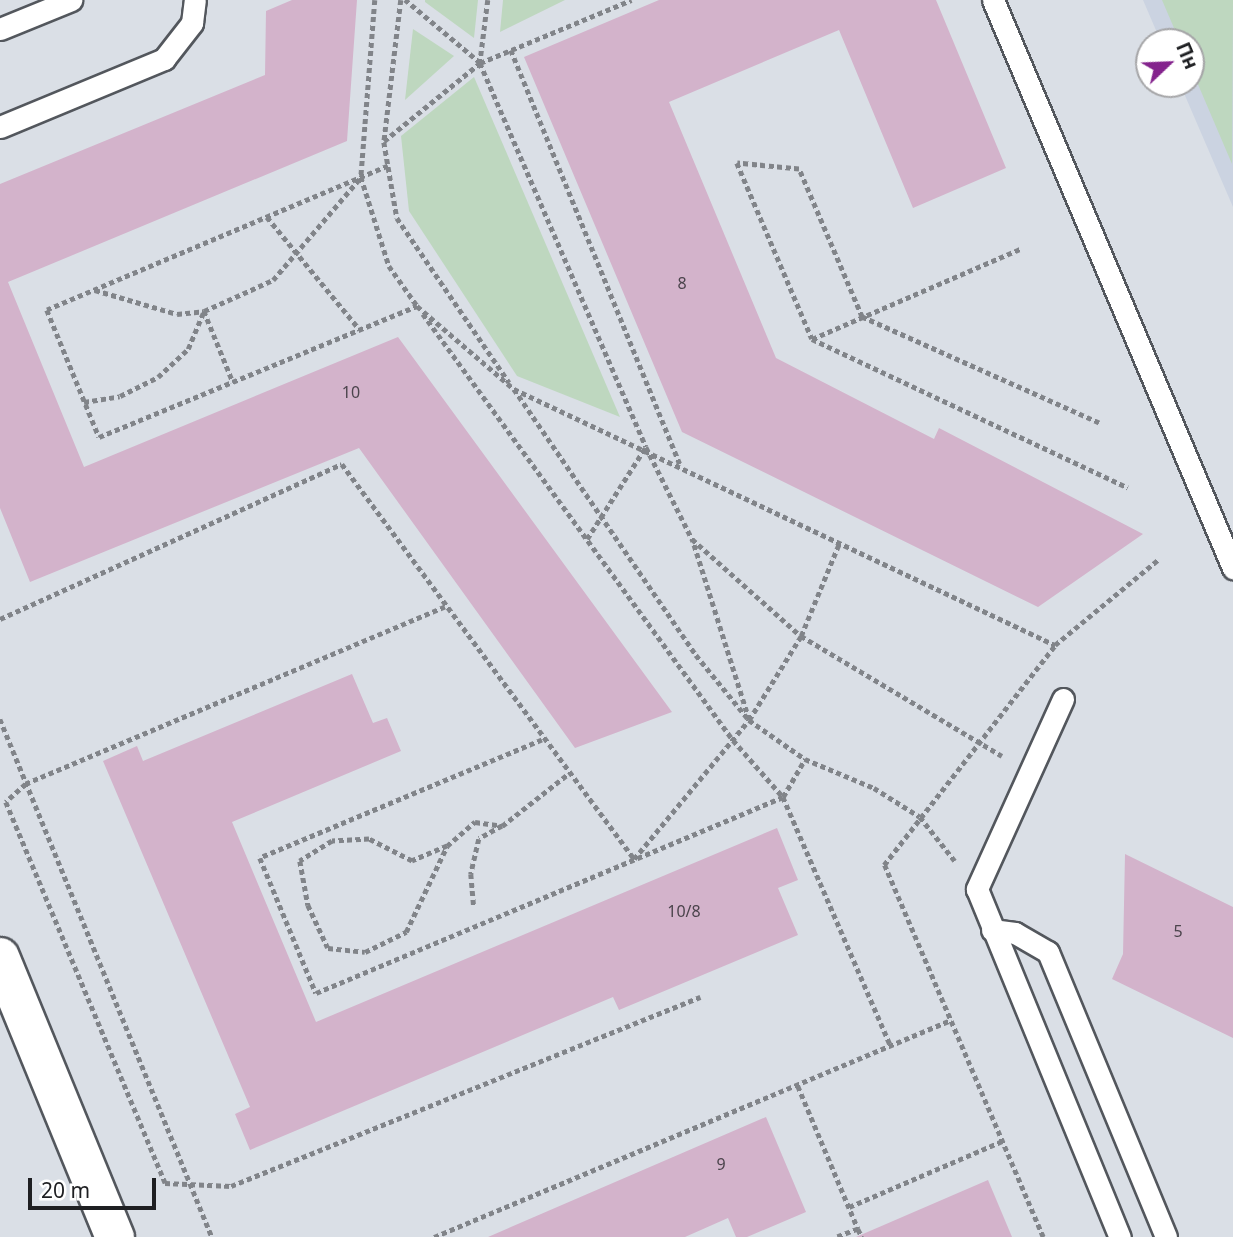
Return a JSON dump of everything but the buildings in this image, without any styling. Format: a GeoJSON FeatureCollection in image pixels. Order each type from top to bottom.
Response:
{"type":"FeatureCollection","features":[{"type":"Feature","properties":{"kind":"street"},"geometry":{"type":"LineString","coordinates":[[0,957],[115,1237]]}},
{"type":"Feature","properties":{"kind":"lane"},"geometry":{"type":"LineString","coordinates":[[0,29],[71,0]]}},
{"type":"Feature","properties":{"kind":"lane"},"geometry":{"type":"LineString","coordinates":[[0,127],[164,59],[192,23],[195,0]]}},
{"type":"Feature","properties":{"kind":"lane"},"geometry":{"type":"LineString","coordinates":[[993,0],[1233,568]]}},
{"type":"Feature","properties":{"kind":"lane"},"geometry":{"type":"LineString","coordinates":[[1063,699],[977,888],[1120,1237]]}},
{"type":"Feature","properties":{"kind":"lane"},"geometry":{"type":"LineString","coordinates":[[992,930],[1015,933],[1048,952],[1166,1237]]}},
{"type":"Feature","properties":{"kind":"path"},"geometry":{"type":"LineString","coordinates":[[375,0],[361,177],[389,266],[733,740],[783,797],[891,1046]]}},
{"type":"Feature","properties":{"kind":"path"},"geometry":{"type":"LineString","coordinates":[[403,0],[480,63],[646,447],[692,539],[749,720]]}},
{"type":"Feature","properties":{"kind":"path"},"geometry":{"type":"LineString","coordinates":[[403,0],[384,142],[397,218],[603,519],[749,720],[805,759],[874,788],[920,817],[977,888]]}},
{"type":"Feature","properties":{"kind":"path"},"geometry":{"type":"LineString","coordinates":[[480,63],[488,0]]}},
{"type":"Feature","properties":{"kind":"path"},"geometry":{"type":"LineString","coordinates":[[384,142],[480,63],[631,0]]}},
{"type":"Feature","properties":{"kind":"path"},"geometry":{"type":"LineString","coordinates":[[511,50],[680,464]]}},
{"type":"Feature","properties":{"kind":"path"},"geometry":{"type":"LineString","coordinates":[[1099,422],[862,317],[799,169],[737,163],[812,339],[1128,488]]}},
{"type":"Feature","properties":{"kind":"path"},"geometry":{"type":"LineString","coordinates":[[388,166],[47,310],[99,437],[417,306]]}},
{"type":"Feature","properties":{"kind":"path"},"geometry":{"type":"LineString","coordinates":[[95,290],[177,314],[204,311],[273,280],[298,255],[361,177]]}},
{"type":"Feature","properties":{"kind":"path"},"geometry":{"type":"LineString","coordinates":[[267,217],[360,330]]}},
{"type":"Feature","properties":{"kind":"path"},"geometry":{"type":"LineString","coordinates":[[812,339],[1022,248]]}},
{"type":"Feature","properties":{"kind":"path"},"geometry":{"type":"LineString","coordinates":[[417,306],[514,389],[646,447],[839,544],[1055,645]]}},
{"type":"Feature","properties":{"kind":"path"},"geometry":{"type":"LineString","coordinates":[[204,311],[233,382]]}},
{"type":"Feature","properties":{"kind":"path"},"geometry":{"type":"LineString","coordinates":[[85,402],[120,396],[158,377],[188,349],[204,311]]}},
{"type":"Feature","properties":{"kind":"path"},"geometry":{"type":"LineString","coordinates":[[587,539],[603,519],[646,447]]}},
{"type":"Feature","properties":{"kind":"path"},"geometry":{"type":"LineString","coordinates":[[0,619],[342,464],[542,740],[634,859]]}},
{"type":"Feature","properties":{"kind":"path"},"geometry":{"type":"LineString","coordinates":[[692,539],[801,636],[1030,773]]}},
{"type":"Feature","properties":{"kind":"path"},"geometry":{"type":"LineString","coordinates":[[634,859],[749,720],[801,636],[839,544]]}},
{"type":"Feature","properties":{"kind":"path"},"geometry":{"type":"LineString","coordinates":[[1043,1237],[884,865],[1055,645],[1159,559]]}},
{"type":"Feature","properties":{"kind":"path"},"geometry":{"type":"LineString","coordinates":[[445,607],[26,784],[6,802],[165,1182],[192,1187],[231,1186],[700,997]]}},
{"type":"Feature","properties":{"kind":"path"},"geometry":{"type":"LineString","coordinates":[[0,719],[212,1237]]}},
{"type":"Feature","properties":{"kind":"path"},"geometry":{"type":"LineString","coordinates":[[542,740],[260,858],[316,993],[783,797],[805,759]]}},
{"type":"Feature","properties":{"kind":"path"},"geometry":{"type":"LineString","coordinates":[[474,906],[471,874],[479,839],[502,826],[568,774]]}},
{"type":"Feature","properties":{"kind":"path"},"geometry":{"type":"LineString","coordinates":[[447,846],[406,932],[365,952],[328,947],[307,905],[300,861],[331,841],[369,839],[412,861],[447,846],[475,822],[502,826]]}},
{"type":"Feature","properties":{"kind":"path"},"geometry":{"type":"LineString","coordinates":[[434,1237],[951,1020]]}},
{"type":"Feature","properties":{"kind":"path"},"geometry":{"type":"LineString","coordinates":[[798,1086],[862,1237]]}},
{"type":"Feature","properties":{"kind":"path"},"geometry":{"type":"LineString","coordinates":[[849,1207],[1002,1141]]}},
{"type":"Feature","properties":{"kind":"path"},"geometry":{"type":"LineString","coordinates":[[837,1237],[858,1228]]}},
{"type":"Feature","properties":{"kind":"shaded area"},"geometry":{"type":"Polygon","coordinates":[[[1143,0],[1233,0],[1233,207],[1186,98],[1205,98],[1205,28],[1155,28],[1143,0]]]}},
{"type":"Feature","properties":{"kind":"green space"},"geometry":{"type":"Polygon","coordinates":[[[425,0],[478,0],[474,38],[425,2],[425,0]]]}},
{"type":"Feature","properties":{"kind":"green space"},"geometry":{"type":"Polygon","coordinates":[[[503,0],[565,0],[500,32],[503,0]]]}},
{"type":"Feature","properties":{"kind":"green space"},"geometry":{"type":"Polygon","coordinates":[[[1162,0],[1233,0],[1232,164],[1204,98],[1205,28],[1174,28],[1162,0]]]}},
{"type":"Feature","properties":{"kind":"green space"},"geometry":{"type":"Polygon","coordinates":[[[413,29],[454,56],[405,100],[413,29]]]}},
{"type":"Feature","properties":{"kind":"green space"},"geometry":{"type":"Polygon","coordinates":[[[474,77],[620,417],[517,376],[409,211],[401,136],[474,77]]]}}]}
